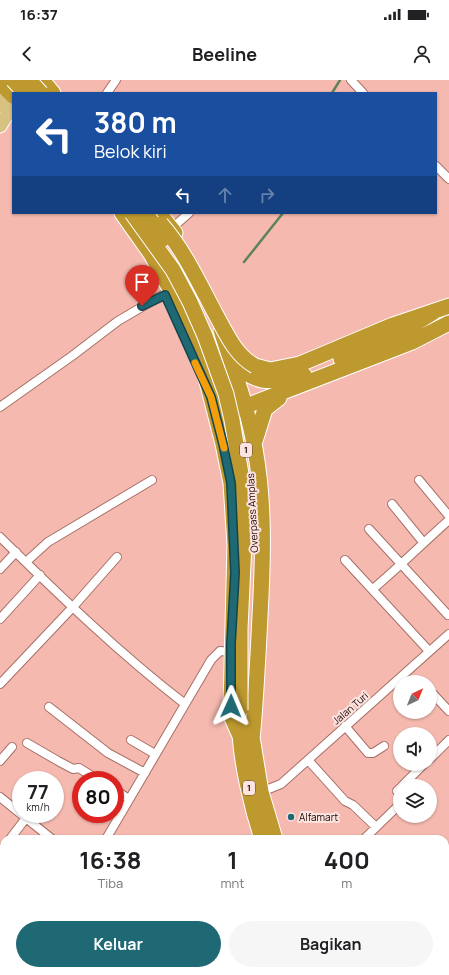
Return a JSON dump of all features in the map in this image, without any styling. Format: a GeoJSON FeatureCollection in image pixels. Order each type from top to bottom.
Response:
{"type":"FeatureCollection","features":[{"type":"Feature","properties":{"kind":"highway"},"geometry":{"type":"LineString","coordinates":[[29,80],[40,92]]}},
{"type":"Feature","properties":{"kind":"highway"},"geometry":{"type":"LineString","coordinates":[[42,80],[54,92]]}},
{"type":"Feature","properties":{"kind":"highway"},"geometry":{"type":"LineString","coordinates":[[12,87],[23,92]]}},
{"type":"Feature","properties":{"kind":"highway"},"geometry":{"type":"LineString","coordinates":[[114,214],[137,244],[178,321],[213,407]]}},
{"type":"Feature","properties":{"kind":"highway"},"geometry":{"type":"LineString","coordinates":[[123,214],[151,254],[177,302],[205,374],[231,483],[234,516],[235,573],[231,652],[231,706],[232,718],[246,738]]}},
{"type":"Feature","properties":{"kind":"highway","name":"Overpass Amplas"},"geometry":{"type":"LineString","coordinates":[[133,214],[173,270],[190,302],[206,336],[226,394],[232,420],[241,474],[244,542],[240,629],[246,738]]}},
{"type":"Feature","properties":{"kind":"highway","name":"Overpass Amplas"},"geometry":{"type":"LineString","coordinates":[[147,214],[180,268],[213,330],[235,391],[241,418],[250,473],[254,542],[244,710]]}},
{"type":"Feature","properties":{"kind":"highway"},"geometry":{"type":"LineString","coordinates":[[151,214],[167,232],[184,256],[230,341],[242,357],[255,366],[270,370],[300,364],[393,325],[449,306]]}},
{"type":"Feature","properties":{"kind":"highway"},"geometry":{"type":"LineString","coordinates":[[161,214],[172,228],[198,269],[215,311],[230,357],[244,401],[254,444],[263,528],[257,695],[246,738]]}},
{"type":"Feature","properties":{"kind":"highway"},"geometry":{"type":"LineString","coordinates":[[244,401],[399,334],[434,312]]}},
{"type":"Feature","properties":{"kind":"highway"},"geometry":{"type":"LineString","coordinates":[[213,407],[292,390],[412,342],[449,323]]}},
{"type":"Feature","properties":{"kind":"highway"},"geometry":{"type":"LineString","coordinates":[[412,342],[449,335]]}},
{"type":"Feature","properties":{"kind":"highway"},"geometry":{"type":"LineString","coordinates":[[230,357],[240,369],[257,380],[268,382],[304,375]]}},
{"type":"Feature","properties":{"kind":"highway"},"geometry":{"type":"LineString","coordinates":[[254,444],[265,409],[292,390]]}},
{"type":"Feature","properties":{"kind":"highway","name":"1"},"geometry":{"type":"LineString","coordinates":[[246,738],[274,835]]}},
{"type":"Feature","properties":{"kind":"highway","name":"1"},"geometry":{"type":"LineString","coordinates":[[246,738],[249,787],[261,835]]}},
{"type":"Feature","properties":{"kind":"main road"},"geometry":{"type":"LineString","coordinates":[[0,106],[12,87],[29,80]]}},
{"type":"Feature","properties":{"kind":"main road"},"geometry":{"type":"LineString","coordinates":[[53,80],[55,92]]}},
{"type":"Feature","properties":{"kind":"main road"},"geometry":{"type":"LineString","coordinates":[[5,122],[12,107]]}},
{"type":"Feature","properties":{"kind":"street"},"geometry":{"type":"LineString","coordinates":[[108,92],[116,80]]}},
{"type":"Feature","properties":{"kind":"street"},"geometry":{"type":"LineString","coordinates":[[351,80],[362,92]]}},
{"type":"Feature","properties":{"kind":"street"},"geometry":{"type":"LineString","coordinates":[[437,167],[449,179]]}},
{"type":"Feature","properties":{"kind":"street"},"geometry":{"type":"LineString","coordinates":[[172,228],[188,214]]}},
{"type":"Feature","properties":{"kind":"street"},"geometry":{"type":"LineString","coordinates":[[0,407],[118,321],[164,294]]}},
{"type":"Feature","properties":{"kind":"street"},"geometry":{"type":"LineString","coordinates":[[26,562],[48,542],[152,480]]}},
{"type":"Feature","properties":{"kind":"street"},"geometry":{"type":"LineString","coordinates":[[419,480],[449,516]]}},
{"type":"Feature","properties":{"kind":"street"},"geometry":{"type":"LineString","coordinates":[[392,504],[423,542]]}},
{"type":"Feature","properties":{"kind":"street"},"geometry":{"type":"LineString","coordinates":[[373,589],[449,520]]}},
{"type":"Feature","properties":{"kind":"street"},"geometry":{"type":"LineString","coordinates":[[369,529],[448,615]]}},
{"type":"Feature","properties":{"kind":"street"},"geometry":{"type":"LineString","coordinates":[[0,537],[72,608],[136,665],[185,704]]}},
{"type":"Feature","properties":{"kind":"street"},"geometry":{"type":"LineString","coordinates":[[0,569],[16,552]]}},
{"type":"Feature","properties":{"kind":"street"},"geometry":{"type":"LineString","coordinates":[[0,684],[72,608],[117,557]]}},
{"type":"Feature","properties":{"kind":"street"},"geometry":{"type":"LineString","coordinates":[[345,560],[429,651]]}},
{"type":"Feature","properties":{"kind":"street"},"geometry":{"type":"LineString","coordinates":[[0,619],[40,575]]}},
{"type":"Feature","properties":{"kind":"street","name":"Jalan Turi"},"geometry":{"type":"LineString","coordinates":[[261,792],[281,784],[449,634]]}},
{"type":"Feature","properties":{"kind":"street"},"geometry":{"type":"LineString","coordinates":[[108,835],[212,660],[220,651],[231,652]]}},
{"type":"Feature","properties":{"kind":"street"},"geometry":{"type":"LineString","coordinates":[[437,698],[449,711]]}},
{"type":"Feature","properties":{"kind":"street"},"geometry":{"type":"LineString","coordinates":[[50,707],[103,750],[145,773]]}},
{"type":"Feature","properties":{"kind":"street"},"geometry":{"type":"LineString","coordinates":[[345,726],[368,753],[373,753],[384,746]]}},
{"type":"Feature","properties":{"kind":"street"},"geometry":{"type":"LineString","coordinates":[[131,740],[155,754]]}},
{"type":"Feature","properties":{"kind":"street"},"geometry":{"type":"LineString","coordinates":[[437,751],[449,740]]}},
{"type":"Feature","properties":{"kind":"street"},"geometry":{"type":"LineString","coordinates":[[27,743],[73,769],[79,768],[84,771]]}},
{"type":"Feature","properties":{"kind":"street"},"geometry":{"type":"LineString","coordinates":[[0,761],[12,748]]}},
{"type":"Feature","properties":{"kind":"street"},"geometry":{"type":"LineString","coordinates":[[308,760],[345,801],[353,805],[376,827]]}},
{"type":"Feature","properties":{"kind":"street"},"geometry":{"type":"LineString","coordinates":[[409,779],[417,771]]}},
{"type":"Feature","properties":{"kind":"street"},"geometry":{"type":"LineString","coordinates":[[124,796],[129,799]]}},
{"type":"Feature","properties":{"kind":"street"},"geometry":{"type":"LineString","coordinates":[[0,797],[12,807]]}},
{"type":"Feature","properties":{"kind":"street"},"geometry":{"type":"LineString","coordinates":[[368,835],[393,811]]}},
{"type":"Feature","properties":{"kind":"street"},"geometry":{"type":"LineString","coordinates":[[13,835],[22,823]]}},
{"type":"Feature","properties":{"kind":"street"},"geometry":{"type":"LineString","coordinates":[[32,823],[47,835]]}},
{"type":"Feature","properties":{"kind":"waterway"},"geometry":{"type":"LineString","coordinates":[[333,92],[340,80]]}},
{"type":"Feature","properties":{"kind":"waterway"},"geometry":{"type":"LineString","coordinates":[[244,262],[282,214]]}},
{"type":"Feature","properties":{"kind":"slow traffic"},"geometry":{"type":"LineString","coordinates":[[195,363],[211,397],[224,448]]}},
{"type":"Feature","properties":{"kind":"place","name":"Alfamart"},"geometry":{"type":"Point","coordinates":[291,817]}},
{"type":"Feature","properties":{"kind":"route"},"geometry":{"type":"LineString","coordinates":[[142,306],[164,294],[165,295],[211,397],[223,444],[231,483],[235,545],[231,643],[231,706]]}}]}
